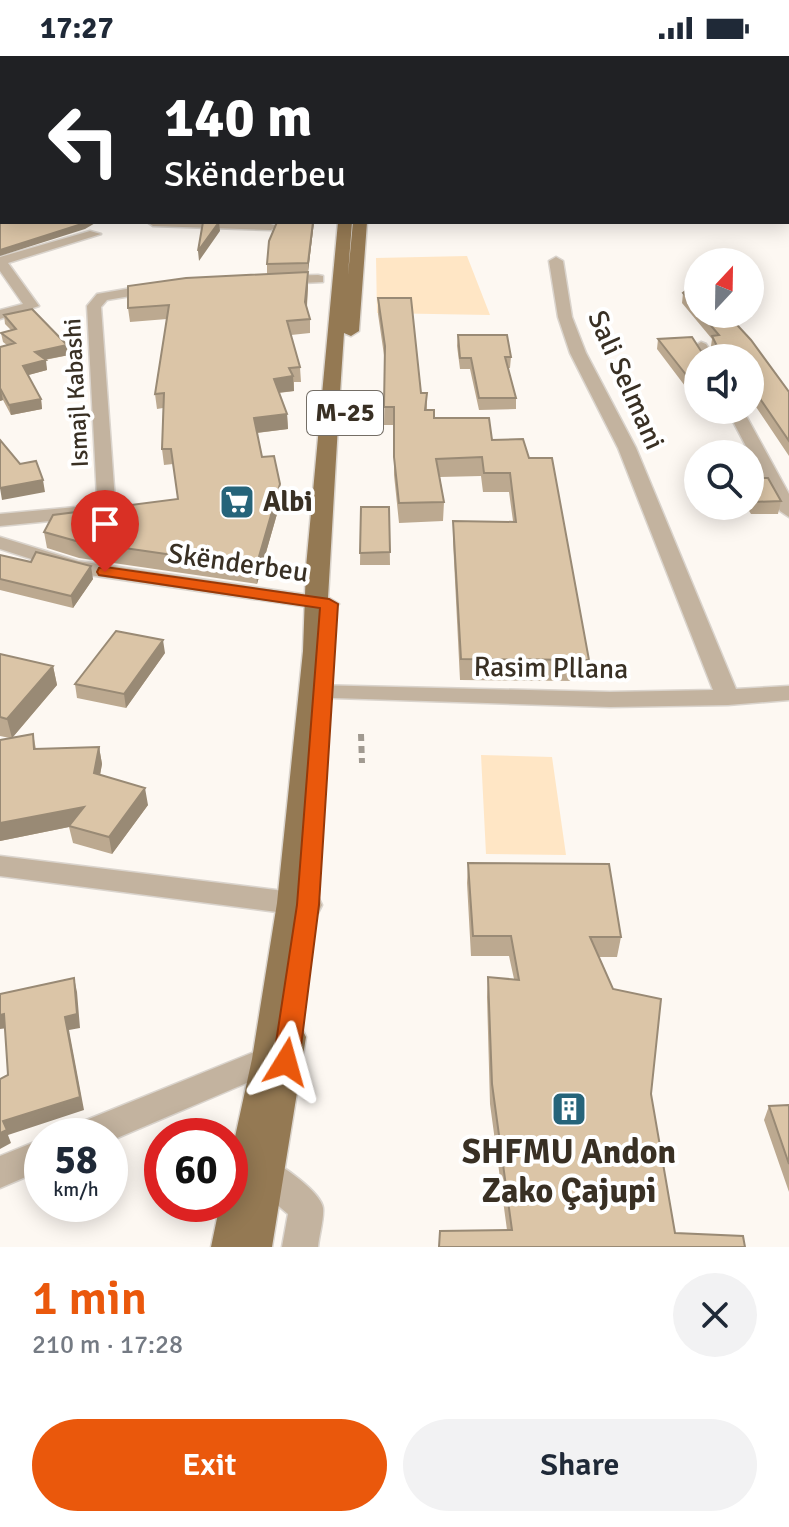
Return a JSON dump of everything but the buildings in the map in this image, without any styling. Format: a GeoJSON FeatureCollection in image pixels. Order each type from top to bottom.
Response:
{"type":"FeatureCollection","features":[{"type":"Feature","properties":{"kind":"main road"},"geometry":{"type":"LineString","coordinates":[[323,603],[345,224]]}},
{"type":"Feature","properties":{"kind":"main road","name":"M-25"},"geometry":{"type":"LineString","coordinates":[[253,1247],[266,1174],[300,904],[323,603],[360,224]]}},
{"type":"Feature","properties":{"kind":"main road","name":"M-25"},"geometry":{"type":"LineString","coordinates":[[230,1247],[278,1060]]}},
{"type":"Feature","properties":{"kind":"street"},"geometry":{"type":"LineString","coordinates":[[212,224],[271,226]]}},
{"type":"Feature","properties":{"kind":"street"},"geometry":{"type":"LineString","coordinates":[[0,315],[32,306],[0,261],[95,234]]}},
{"type":"Feature","properties":{"kind":"street","name":"Sali Selmani"},"geometry":{"type":"LineString","coordinates":[[556,261],[565,317],[578,353],[627,448],[728,698]]}},
{"type":"Feature","properties":{"kind":"street"},"geometry":{"type":"LineString","coordinates":[[272,281],[318,279]]}},
{"type":"Feature","properties":{"kind":"street","name":"Ismajl Kabashi"},"geometry":{"type":"LineString","coordinates":[[0,520],[80,512],[106,501],[94,306],[102,297],[178,285]]}},
{"type":"Feature","properties":{"kind":"street"},"geometry":{"type":"LineString","coordinates":[[742,424],[789,511]]}},
{"type":"Feature","properties":{"kind":"street","name":"Skënderbeu"},"geometry":{"type":"LineString","coordinates":[[0,543],[75,567],[323,603]]}},
{"type":"Feature","properties":{"kind":"street","name":"Rasim Pllana"},"geometry":{"type":"LineString","coordinates":[[318,692],[728,698],[789,693]]}},
{"type":"Feature","properties":{"kind":"street"},"geometry":{"type":"LineString","coordinates":[[0,866],[300,904]]}},
{"type":"Feature","properties":{"kind":"street"},"geometry":{"type":"LineString","coordinates":[[128,1119],[278,1060]]}},
{"type":"Feature","properties":{"kind":"street"},"geometry":{"type":"LineString","coordinates":[[0,1172],[24,1162]]}},
{"type":"Feature","properties":{"kind":"street"},"geometry":{"type":"LineString","coordinates":[[266,1174],[306,1208],[300,1247]]}},
{"type":"Feature","properties":{"kind":"path"},"geometry":{"type":"LineString","coordinates":[[361,734],[362,763]]}},
{"type":"Feature","properties":{"kind":"shaded area"},"geometry":{"type":"Polygon","coordinates":[[[467,256],[490,315],[377,313],[376,258],[467,256]]]}},
{"type":"Feature","properties":{"kind":"shaded area"},"geometry":{"type":"Polygon","coordinates":[[[481,755],[552,757],[566,855],[486,854],[481,755]]]}},
{"type":"Feature","properties":{"kind":"place","name":"Albi"},"geometry":{"type":"Point","coordinates":[237,502]}},
{"type":"Feature","properties":{"kind":"place","name":"SHFMU Andon Zako Çajupi"},"geometry":{"type":"Point","coordinates":[569,1109]}},
{"type":"Feature","properties":{"kind":"route"},"geometry":{"type":"LineString","coordinates":[[105,572],[329,604],[308,905],[286,1062]]}}]}
